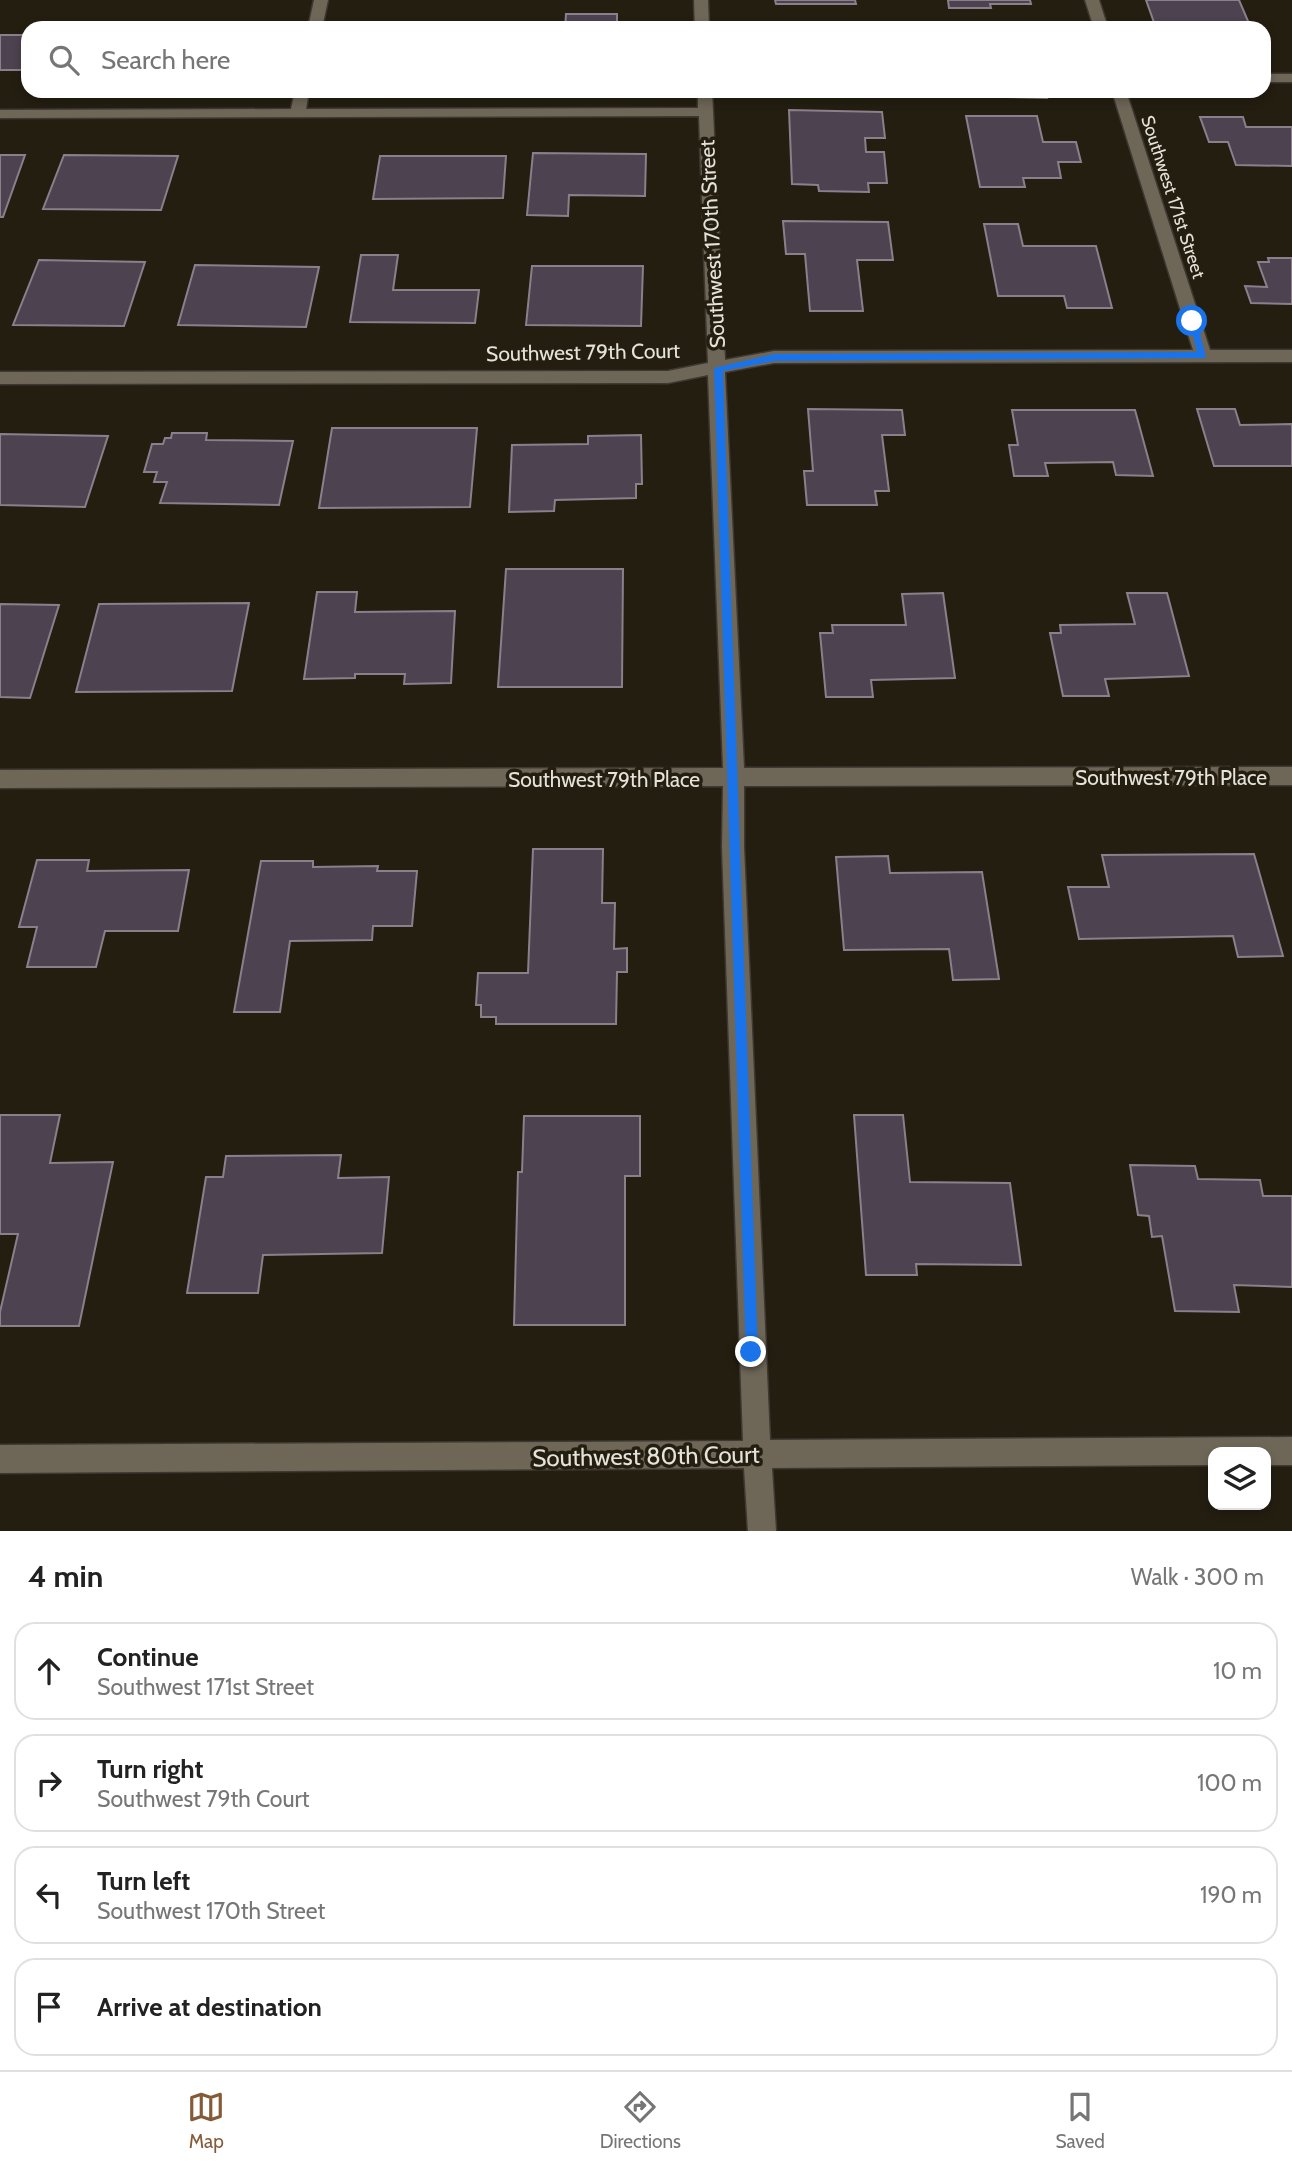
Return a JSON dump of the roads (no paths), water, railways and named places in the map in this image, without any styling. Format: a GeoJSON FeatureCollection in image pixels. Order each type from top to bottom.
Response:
{"type":"FeatureCollection","features":[{"type":"Feature","properties":{"kind":"street"},"geometry":{"type":"LineString","coordinates":[[316,21],[321,0]]}},
{"type":"Feature","properties":{"kind":"street"},"geometry":{"type":"LineString","coordinates":[[701,0],[702,21]]}},
{"type":"Feature","properties":{"kind":"street"},"geometry":{"type":"LineString","coordinates":[[1092,0],[1099,21]]}},
{"type":"Feature","properties":{"kind":"street"},"geometry":{"type":"LineString","coordinates":[[1271,78],[1292,78]]}},
{"type":"Feature","properties":{"kind":"street"},"geometry":{"type":"LineString","coordinates":[[297,114],[300,98]]}},
{"type":"Feature","properties":{"kind":"street","name":"Southwest 171st Street"},"geometry":{"type":"LineString","coordinates":[[1121,98],[1203,355]]}},
{"type":"Feature","properties":{"kind":"street"},"geometry":{"type":"LineString","coordinates":[[0,114],[297,114],[705,102]]}},
{"type":"Feature","properties":{"kind":"street","name":"Southwest 170th Street"},"geometry":{"type":"LineString","coordinates":[[705,102],[719,368],[751,1352],[762,1531]]}},
{"type":"Feature","properties":{"kind":"street","name":"Southwest 79th Court"},"geometry":{"type":"LineString","coordinates":[[0,378],[668,377],[774,357],[1292,356]]}},
{"type":"Feature","properties":{"kind":"street","name":"Southwest 79th Place"},"geometry":{"type":"LineString","coordinates":[[0,779],[1292,776]]}},
{"type":"Feature","properties":{"kind":"street","name":"Southwest 80th Court"},"geometry":{"type":"LineString","coordinates":[[0,1459],[1292,1451]]}}]}
